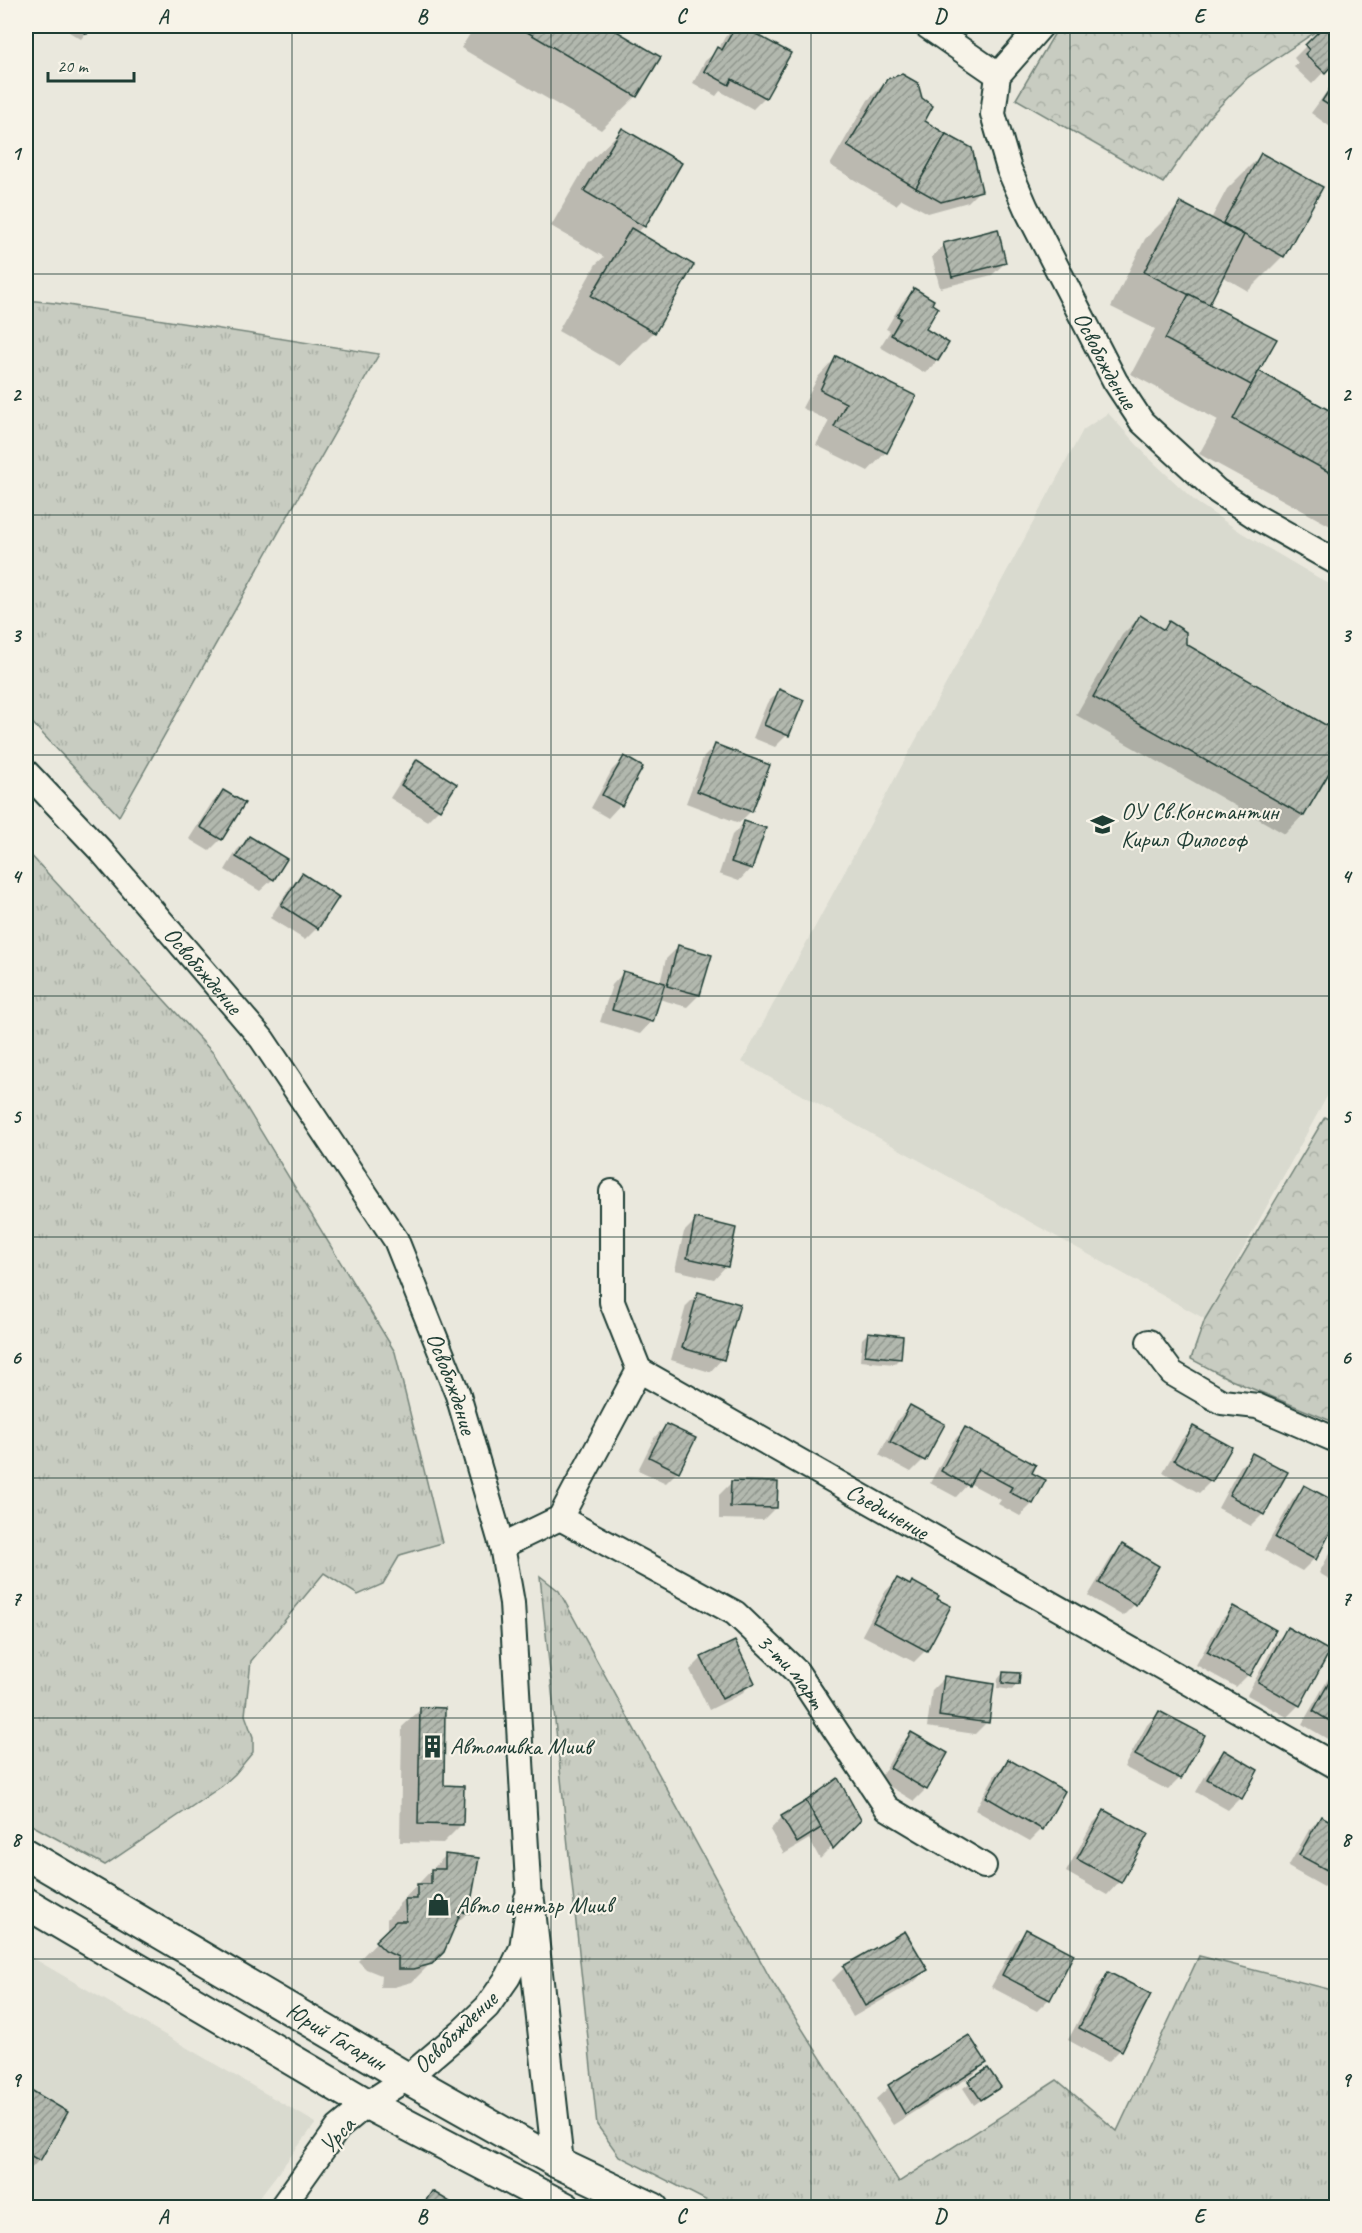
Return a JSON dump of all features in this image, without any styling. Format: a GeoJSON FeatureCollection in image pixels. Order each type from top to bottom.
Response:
{"type":"FeatureCollection","features":[{"type":"Feature","properties":{"kind":"street"},"geometry":{"type":"LineString","coordinates":[[927,26],[998,75],[1041,26]]}},
{"type":"Feature","properties":{"kind":"street","name":"Освобождение"},"geometry":{"type":"LineString","coordinates":[[998,75],[993,114],[1009,169],[1026,208],[1114,381],[1142,422],[1217,491],[1258,518],[1336,562]]}},
{"type":"Feature","properties":{"kind":"street","name":"Освобождение"},"geometry":{"type":"LineString","coordinates":[[26,772],[102,852],[262,1039],[396,1240],[458,1395],[502,1546],[512,1603],[529,1901],[522,1948],[508,1977],[487,2007],[407,2078]]}},
{"type":"Feature","properties":{"kind":"street"},"geometry":{"type":"LineString","coordinates":[[502,1546],[560,1518],[639,1370],[612,1302],[612,1192]]}},
{"type":"Feature","properties":{"kind":"street"},"geometry":{"type":"LineString","coordinates":[[1149,1342],[1172,1374],[1222,1402],[1257,1406],[1336,1440]]}},
{"type":"Feature","properties":{"kind":"street","name":"Съединение"},"geometry":{"type":"LineString","coordinates":[[639,1370],[1336,1766]]}},
{"type":"Feature","properties":{"kind":"street","name":"3-ти март"},"geometry":{"type":"LineString","coordinates":[[560,1518],[735,1613],[797,1672],[887,1808],[984,1866]]}},
{"type":"Feature","properties":{"kind":"street","name":"Юрий Гагарин"},"geometry":{"type":"LineString","coordinates":[[26,1854],[407,2078],[558,2163],[653,2208]]}},
{"type":"Feature","properties":{"kind":"street"},"geometry":{"type":"LineString","coordinates":[[529,1901],[558,2163]]}},
{"type":"Feature","properties":{"kind":"street","name":"Юрий Гагарин"},"geometry":{"type":"LineString","coordinates":[[26,1903],[367,2104],[566,2208]]}},
{"type":"Feature","properties":{"kind":"street","name":"Урса"},"geometry":{"type":"LineString","coordinates":[[281,2208],[338,2128],[367,2104],[407,2078]]}},
{"type":"Feature","properties":{"kind":"shaded area","name":"ОУ Св.Константин Кирил Философ"},"geometry":{"type":"Polygon","coordinates":[[[1108,413],[1149,458],[1196,502],[1242,533],[1336,588],[1336,1080],[1205,1319],[742,1062],[1083,430],[1108,413]]]}},
{"type":"Feature","properties":{"kind":"shaded area"},"geometry":{"type":"Polygon","coordinates":[[[26,1954],[316,2123],[252,2207],[26,2207],[26,1954]]]}},
{"type":"Feature","properties":{"kind":"green space"},"geometry":{"type":"Polygon","coordinates":[[[1059,26],[1324,26],[1247,78],[1209,117],[1163,183],[1016,99],[1059,26]]]}},
{"type":"Feature","properties":{"kind":"green space"},"geometry":{"type":"Polygon","coordinates":[[[26,300],[379,354],[119,816],[26,716],[26,505],[32,498],[26,494],[26,300]]]}},
{"type":"Feature","properties":{"kind":"green space"},"geometry":{"type":"Polygon","coordinates":[[[26,850],[214,1054],[395,1352],[442,1543],[400,1555],[383,1584],[358,1595],[324,1573],[251,1661],[245,1715],[253,1737],[253,1752],[222,1786],[105,1865],[26,1822],[26,850]]]}},
{"type":"Feature","properties":{"kind":"green space"},"geometry":{"type":"Polygon","coordinates":[[[1325,1117],[1336,1122],[1336,1423],[1231,1380],[1191,1359],[1205,1319],[1325,1117]]]}},
{"type":"Feature","properties":{"kind":"green space"},"geometry":{"type":"Polygon","coordinates":[[[540,1576],[559,1591],[770,1978],[899,2182],[1057,2080],[1117,2131],[1199,1956],[1336,1991],[1336,2207],[719,2207],[619,2156],[597,2125],[540,1576]]]}},
{"type":"Feature","properties":{"kind":"building"},"geometry":{"type":"Polygon","coordinates":[[[74,26],[92,26],[87,34],[74,26]]]}},
{"type":"Feature","properties":{"kind":"building"},"geometry":{"type":"Polygon","coordinates":[[[517,26],[608,26],[661,57],[637,97],[517,26]]]}},
{"type":"Feature","properties":{"kind":"building"},"geometry":{"type":"Polygon","coordinates":[[[736,26],[741,26],[791,53],[766,98],[732,79],[729,85],[704,71],[717,47],[722,50],[736,26]]]}},
{"type":"Feature","properties":{"kind":"building"},"geometry":{"type":"Polygon","coordinates":[[[1324,26],[1336,39],[1336,61],[1325,73],[1305,54],[1309,50],[1305,45],[1324,26]]]}},
{"type":"Feature","properties":{"kind":"building"},"geometry":{"type":"Polygon","coordinates":[[[902,74],[918,83],[922,98],[933,106],[925,121],[946,134],[916,188],[847,146],[887,79],[902,74]]]}},
{"type":"Feature","properties":{"kind":"building"},"geometry":{"type":"Polygon","coordinates":[[[1336,79],[1336,110],[1322,101],[1336,79]]]}},
{"type":"Feature","properties":{"kind":"building"},"geometry":{"type":"Polygon","coordinates":[[[622,128],[682,163],[645,227],[584,191],[622,128]]]}},
{"type":"Feature","properties":{"kind":"building"},"geometry":{"type":"Polygon","coordinates":[[[946,134],[972,148],[982,191],[941,202],[916,188],[946,134]]]}},
{"type":"Feature","properties":{"kind":"building"},"geometry":{"type":"Polygon","coordinates":[[[1261,153],[1323,187],[1284,257],[1223,223],[1261,153]]]}},
{"type":"Feature","properties":{"kind":"building"},"geometry":{"type":"Polygon","coordinates":[[[1180,202],[1244,235],[1209,305],[1144,272],[1180,202]]]}},
{"type":"Feature","properties":{"kind":"building"},"geometry":{"type":"Polygon","coordinates":[[[631,228],[694,265],[655,333],[591,296],[631,228]]]}},
{"type":"Feature","properties":{"kind":"building"},"geometry":{"type":"Polygon","coordinates":[[[998,229],[1006,263],[952,277],[943,243],[998,229]]]}},
{"type":"Feature","properties":{"kind":"building"},"geometry":{"type":"Polygon","coordinates":[[[914,288],[934,300],[932,304],[938,308],[926,329],[949,343],[938,361],[891,335],[901,318],[897,316],[914,288]]]}},
{"type":"Feature","properties":{"kind":"building"},"geometry":{"type":"Polygon","coordinates":[[[1189,294],[1277,339],[1251,385],[1165,339],[1189,294]]]}},
{"type":"Feature","properties":{"kind":"building"},"geometry":{"type":"Polygon","coordinates":[[[836,356],[916,396],[887,453],[834,427],[846,403],[820,390],[836,356]]]}},
{"type":"Feature","properties":{"kind":"building"},"geometry":{"type":"Polygon","coordinates":[[[1259,371],[1336,414],[1336,476],[1233,419],[1259,371]]]}},
{"type":"Feature","properties":{"kind":"building"},"geometry":{"type":"Polygon","coordinates":[[[1140,615],[1164,630],[1169,621],[1186,632],[1186,644],[1336,731],[1336,761],[1304,816],[1093,697],[1140,615]]]}},
{"type":"Feature","properties":{"kind":"building"},"geometry":{"type":"Polygon","coordinates":[[[779,689],[804,700],[789,736],[764,725],[779,689]]]}},
{"type":"Feature","properties":{"kind":"building"},"geometry":{"type":"Polygon","coordinates":[[[715,744],[770,765],[752,812],[697,791],[715,744]]]}},
{"type":"Feature","properties":{"kind":"building"},"geometry":{"type":"Polygon","coordinates":[[[624,756],[643,767],[622,806],[602,795],[624,756]]]}},
{"type":"Feature","properties":{"kind":"building"},"geometry":{"type":"Polygon","coordinates":[[[417,759],[457,784],[440,810],[401,785],[417,759]]]}},
{"type":"Feature","properties":{"kind":"building"},"geometry":{"type":"Polygon","coordinates":[[[223,790],[245,803],[222,840],[200,827],[223,790]]]}},
{"type":"Feature","properties":{"kind":"building"},"geometry":{"type":"Polygon","coordinates":[[[744,821],[766,828],[752,869],[731,862],[744,821]]]}},
{"type":"Feature","properties":{"kind":"building"},"geometry":{"type":"Polygon","coordinates":[[[249,836],[287,859],[274,880],[236,857],[249,836]]]}},
{"type":"Feature","properties":{"kind":"building"},"geometry":{"type":"Polygon","coordinates":[[[302,873],[339,897],[318,929],[281,905],[302,873]]]}},
{"type":"Feature","properties":{"kind":"building"},"geometry":{"type":"Polygon","coordinates":[[[678,945],[712,955],[700,995],[667,986],[678,945]]]}},
{"type":"Feature","properties":{"kind":"building"},"geometry":{"type":"Polygon","coordinates":[[[623,971],[665,983],[653,1022],[612,1010],[623,971]]]}},
{"type":"Feature","properties":{"kind":"building"},"geometry":{"type":"Polygon","coordinates":[[[695,1218],[736,1228],[728,1267],[687,1258],[695,1218]]]}},
{"type":"Feature","properties":{"kind":"building"},"geometry":{"type":"Polygon","coordinates":[[[698,1292],[740,1304],[724,1360],[682,1348],[698,1292]]]}},
{"type":"Feature","properties":{"kind":"building"},"geometry":{"type":"Polygon","coordinates":[[[868,1332],[903,1336],[901,1359],[865,1355],[868,1332]]]}},
{"type":"Feature","properties":{"kind":"building"},"geometry":{"type":"Polygon","coordinates":[[[910,1405],[945,1424],[925,1461],[890,1442],[910,1405]]]}},
{"type":"Feature","properties":{"kind":"building"},"geometry":{"type":"Polygon","coordinates":[[[666,1424],[696,1438],[679,1472],[649,1457],[666,1424]]]}},
{"type":"Feature","properties":{"kind":"building"},"geometry":{"type":"Polygon","coordinates":[[[1193,1426],[1232,1447],[1212,1482],[1174,1460],[1193,1426]]]}},
{"type":"Feature","properties":{"kind":"building"},"geometry":{"type":"Polygon","coordinates":[[[965,1427],[1036,1465],[1032,1473],[1046,1480],[1033,1504],[1009,1492],[1012,1487],[978,1469],[969,1486],[941,1471],[965,1427]]]}},
{"type":"Feature","properties":{"kind":"building"},"geometry":{"type":"Polygon","coordinates":[[[1252,1453],[1288,1472],[1264,1515],[1229,1495],[1252,1453]]]}},
{"type":"Feature","properties":{"kind":"building"},"geometry":{"type":"Polygon","coordinates":[[[731,1481],[778,1482],[777,1508],[730,1507],[731,1481]]]}},
{"type":"Feature","properties":{"kind":"building"},"geometry":{"type":"Polygon","coordinates":[[[1304,1485],[1336,1502],[1336,1521],[1316,1560],[1275,1538],[1304,1485]]]}},
{"type":"Feature","properties":{"kind":"building"},"geometry":{"type":"Polygon","coordinates":[[[1122,1544],[1159,1566],[1136,1605],[1099,1583],[1122,1544]]]}},
{"type":"Feature","properties":{"kind":"building"},"geometry":{"type":"Polygon","coordinates":[[[897,1578],[910,1585],[912,1581],[939,1596],[937,1599],[951,1606],[927,1651],[873,1622],[897,1578]]]}},
{"type":"Feature","properties":{"kind":"building"},"geometry":{"type":"Polygon","coordinates":[[[1233,1606],[1276,1630],[1250,1676],[1207,1652],[1233,1606]]]}},
{"type":"Feature","properties":{"kind":"building"},"geometry":{"type":"Polygon","coordinates":[[[1287,1627],[1330,1651],[1300,1706],[1258,1682],[1287,1627]]]}},
{"type":"Feature","properties":{"kind":"building"},"geometry":{"type":"Polygon","coordinates":[[[735,1641],[755,1683],[722,1699],[701,1657],[735,1641]]]}},
{"type":"Feature","properties":{"kind":"building"},"geometry":{"type":"Polygon","coordinates":[[[1336,1670],[1336,1725],[1313,1711],[1336,1670]]]}},
{"type":"Feature","properties":{"kind":"building"},"geometry":{"type":"Polygon","coordinates":[[[1003,1672],[1020,1673],[1019,1685],[1002,1683],[1003,1672]]]}},
{"type":"Feature","properties":{"kind":"building"},"geometry":{"type":"Polygon","coordinates":[[[944,1676],[994,1684],[989,1723],[939,1716],[944,1676]]]}},
{"type":"Feature","properties":{"kind":"building","name":"Автомивка Миив"},"geometry":{"type":"Polygon","coordinates":[[[420,1707],[445,1708],[444,1785],[464,1786],[463,1825],[418,1824],[420,1707]]]}},
{"type":"Feature","properties":{"kind":"building"},"geometry":{"type":"Polygon","coordinates":[[[1159,1711],[1205,1735],[1181,1779],[1135,1755],[1159,1711]]]}},
{"type":"Feature","properties":{"kind":"building"},"geometry":{"type":"Polygon","coordinates":[[[911,1732],[948,1753],[927,1790],[890,1768],[911,1732]]]}},
{"type":"Feature","properties":{"kind":"building"},"geometry":{"type":"Polygon","coordinates":[[[1224,1750],[1258,1770],[1242,1799],[1207,1779],[1224,1750]]]}},
{"type":"Feature","properties":{"kind":"building"},"geometry":{"type":"Polygon","coordinates":[[[1008,1759],[1065,1791],[1043,1830],[986,1797],[1008,1759]]]}},
{"type":"Feature","properties":{"kind":"building"},"geometry":{"type":"Polygon","coordinates":[[[838,1778],[861,1820],[833,1849],[806,1801],[838,1778]]]}},
{"type":"Feature","properties":{"kind":"building"},"geometry":{"type":"Polygon","coordinates":[[[806,1801],[821,1828],[797,1843],[781,1816],[806,1801]]]}},
{"type":"Feature","properties":{"kind":"building"},"geometry":{"type":"Polygon","coordinates":[[[1104,1810],[1148,1834],[1121,1883],[1077,1859],[1104,1810]]]}},
{"type":"Feature","properties":{"kind":"building"},"geometry":{"type":"Polygon","coordinates":[[[1321,1816],[1336,1824],[1336,1875],[1299,1855],[1321,1816]]]}},
{"type":"Feature","properties":{"kind":"building","name":"Авто център Миив"},"geometry":{"type":"Polygon","coordinates":[[[445,1854],[479,1858],[469,1913],[461,1912],[444,1952],[432,1964],[413,1969],[398,1969],[398,1957],[385,1951],[375,1941],[396,1921],[406,1921],[405,1899],[417,1899],[417,1884],[431,1884],[431,1869],[445,1869],[445,1854]]]}},
{"type":"Feature","properties":{"kind":"building"},"geometry":{"type":"Polygon","coordinates":[[[1026,1929],[1074,1954],[1050,2000],[1002,1975],[1026,1929]]]}},
{"type":"Feature","properties":{"kind":"building"},"geometry":{"type":"Polygon","coordinates":[[[905,1931],[928,1970],[865,2006],[843,1966],[905,1931]]]}},
{"type":"Feature","properties":{"kind":"building"},"geometry":{"type":"Polygon","coordinates":[[[1108,1972],[1151,1994],[1122,2051],[1079,2028],[1108,1972]]]}},
{"type":"Feature","properties":{"kind":"building"},"geometry":{"type":"Polygon","coordinates":[[[969,2035],[987,2063],[905,2114],[888,2085],[969,2035]]]}},
{"type":"Feature","properties":{"kind":"building"},"geometry":{"type":"Polygon","coordinates":[[[988,2068],[1001,2087],[981,2100],[968,2081],[988,2068]]]}},
{"type":"Feature","properties":{"kind":"building"},"geometry":{"type":"Polygon","coordinates":[[[26,2087],[68,2112],[40,2161],[26,2153],[26,2087]]]}},
{"type":"Feature","properties":{"kind":"building"},"geometry":{"type":"Polygon","coordinates":[[[432,2191],[460,2208],[421,2208],[432,2191]]]}},
{"type":"Feature","properties":{"kind":"place","name":"ОУ Св.Константин Кирил Философ"},"geometry":{"type":"Point","coordinates":[1103,825]}},
{"type":"Feature","properties":{"kind":"place","name":"Автомивка Миив"},"geometry":{"type":"Point","coordinates":[432,1746]}},
{"type":"Feature","properties":{"kind":"place","name":"Авто център Миив"},"geometry":{"type":"Point","coordinates":[438,1905]}}]}
